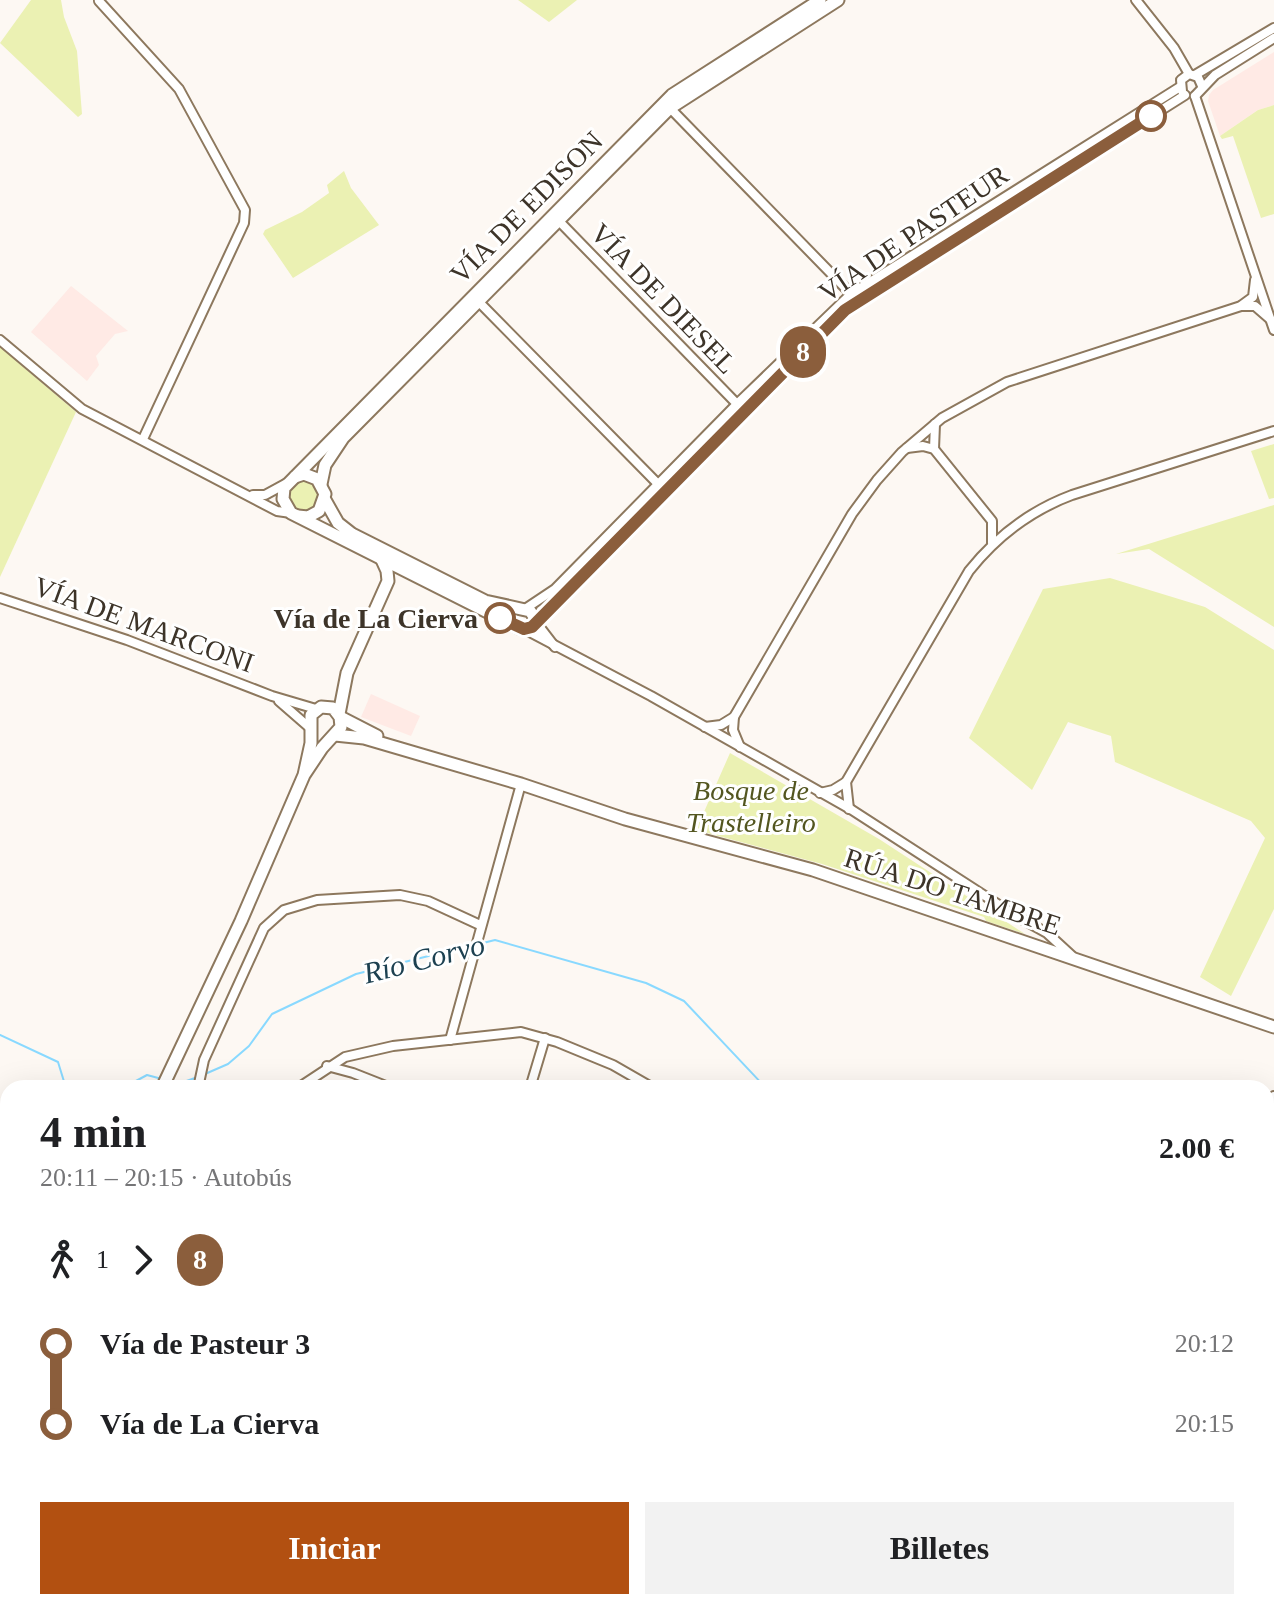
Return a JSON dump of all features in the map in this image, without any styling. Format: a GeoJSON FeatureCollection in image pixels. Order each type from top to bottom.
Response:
{"type":"FeatureCollection","features":[{"type":"Feature","properties":{"kind":"main road","name":"VÍA DE EDISON"},"geometry":{"type":"LineString","coordinates":[[289,481],[556,218],[683,87],[820,0]]}},
{"type":"Feature","properties":{"kind":"main road","name":"VÍA DE EDISON"},"geometry":{"type":"LineString","coordinates":[[667,105],[838,0]]}},
{"type":"Feature","properties":{"kind":"main road","name":"VÍA DE EDISON"},"geometry":{"type":"LineString","coordinates":[[321,484],[325,465],[343,438],[475,298]]}},
{"type":"Feature","properties":{"kind":"main road"},"geometry":{"type":"LineString","coordinates":[[304,474],[321,484],[325,500],[338,523],[352,534],[485,601],[530,611],[535,621],[530,628],[522,628],[294,514],[283,499],[289,481],[304,474]]}},
{"type":"Feature","properties":{"kind":"main road"},"geometry":{"type":"LineString","coordinates":[[294,514],[314,514],[325,500]]}},
{"type":"Feature","properties":{"kind":"main road"},"geometry":{"type":"LineString","coordinates":[[304,775],[341,727],[347,673],[388,581],[382,559]]}},
{"type":"Feature","properties":{"kind":"main road"},"geometry":{"type":"LineString","coordinates":[[388,581],[410,573]]}},
{"type":"Feature","properties":{"kind":"main road"},"geometry":{"type":"LineString","coordinates":[[521,611],[516,618],[522,628]]}},
{"type":"Feature","properties":{"kind":"main road"},"geometry":{"type":"LineString","coordinates":[[166,1080],[247,907],[304,775],[311,743],[309,719],[347,673]]}},
{"type":"Feature","properties":{"kind":"main road"},"geometry":{"type":"LineString","coordinates":[[319,708],[333,708],[340,715],[406,750]]}},
{"type":"Feature","properties":{"kind":"main road"},"geometry":{"type":"LineString","coordinates":[[311,729],[322,738],[356,736],[521,784]]}},
{"type":"Feature","properties":{"kind":"main road","name":"RÚA DO TAMBRE"},"geometry":{"type":"LineString","coordinates":[[521,784],[625,819],[813,870],[1045,940],[1072,956],[1274,1027]]}},
{"type":"Feature","properties":{"kind":"street"},"geometry":{"type":"LineString","coordinates":[[1136,0],[1202,86]]}},
{"type":"Feature","properties":{"kind":"street"},"geometry":{"type":"LineString","coordinates":[[99,1],[179,89],[245,210],[244,223],[143,439]]}},
{"type":"Feature","properties":{"kind":"street"},"geometry":{"type":"LineString","coordinates":[[1274,28],[1181,80],[1256,276],[1258,300],[1274,330]]}},
{"type":"Feature","properties":{"kind":"street"},"geometry":{"type":"LineString","coordinates":[[1187,92],[1202,86],[1274,38]]}},
{"type":"Feature","properties":{"kind":"street","name":"VÍA DE PASTEUR"},"geometry":{"type":"LineString","coordinates":[[521,611],[555,589],[836,318],[854,297],[1187,92]]}},
{"type":"Feature","properties":{"kind":"street"},"geometry":{"type":"LineString","coordinates":[[667,105],[854,297]]}},
{"type":"Feature","properties":{"kind":"street","name":"VÍA DE DIESEL"},"geometry":{"type":"LineString","coordinates":[[556,218],[741,408]]}},
{"type":"Feature","properties":{"kind":"street"},"geometry":{"type":"LineString","coordinates":[[475,298],[661,488]]}},
{"type":"Feature","properties":{"kind":"street"},"geometry":{"type":"LineString","coordinates":[[722,737],[852,514],[877,480],[921,435],[974,398],[1007,382],[1258,300]]}},
{"type":"Feature","properties":{"kind":"street"},"geometry":{"type":"LineString","coordinates":[[0,340],[82,409],[252,495],[277,511],[294,514]]}},
{"type":"Feature","properties":{"kind":"street"},"geometry":{"type":"LineString","coordinates":[[931,446],[935,424]]}},
{"type":"Feature","properties":{"kind":"street"},"geometry":{"type":"LineString","coordinates":[[836,801],[969,571],[1003,534],[1044,506],[1072,495],[1274,431]]}},
{"type":"Feature","properties":{"kind":"street"},"geometry":{"type":"LineString","coordinates":[[921,435],[1003,534]]}},
{"type":"Feature","properties":{"kind":"street"},"geometry":{"type":"LineString","coordinates":[[907,448],[931,446]]}},
{"type":"Feature","properties":{"kind":"street"},"geometry":{"type":"LineString","coordinates":[[252,495],[265,495],[289,481]]}},
{"type":"Feature","properties":{"kind":"street","name":"VÍA DE PASTEUR"},"geometry":{"type":"LineString","coordinates":[[535,621],[661,488]]}},
{"type":"Feature","properties":{"kind":"street"},"geometry":{"type":"LineString","coordinates":[[994,523],[1017,523]]}},
{"type":"Feature","properties":{"kind":"street"},"geometry":{"type":"LineString","coordinates":[[992,544],[994,523]]}},
{"type":"Feature","properties":{"kind":"street","name":"VÍA DE MARCONI"},"geometry":{"type":"LineString","coordinates":[[0,598],[127,640],[272,696],[319,708]]}},
{"type":"Feature","properties":{"kind":"street"},"geometry":{"type":"LineString","coordinates":[[535,621],[555,647]]}},
{"type":"Feature","properties":{"kind":"street"},"geometry":{"type":"LineString","coordinates":[[522,628],[836,801],[1045,940]]}},
{"type":"Feature","properties":{"kind":"street","name":"VÍA DE MARCONI"},"geometry":{"type":"LineString","coordinates":[[272,696],[311,729]]}},
{"type":"Feature","properties":{"kind":"street"},"geometry":{"type":"LineString","coordinates":[[705,727],[732,721]]}},
{"type":"Feature","properties":{"kind":"street"},"geometry":{"type":"LineString","coordinates":[[732,721],[740,747]]}},
{"type":"Feature","properties":{"kind":"street"},"geometry":{"type":"LineString","coordinates":[[450,1040],[521,784]]}},
{"type":"Feature","properties":{"kind":"street"},"geometry":{"type":"LineString","coordinates":[[820,793],[845,785]]}},
{"type":"Feature","properties":{"kind":"street"},"geometry":{"type":"LineString","coordinates":[[845,785],[849,809]]}},
{"type":"Feature","properties":{"kind":"street"},"geometry":{"type":"LineString","coordinates":[[200,1079],[264,928],[284,910],[317,900],[400,895],[428,901],[480,925]]}},
{"type":"Feature","properties":{"kind":"street"},"geometry":{"type":"LineString","coordinates":[[309,1080],[327,1066],[364,1052],[521,1032],[545,1038],[641,1080]]}},
{"type":"Feature","properties":{"kind":"street"},"geometry":{"type":"LineString","coordinates":[[532,1080],[545,1038]]}},
{"type":"Feature","properties":{"kind":"street"},"geometry":{"type":"LineString","coordinates":[[327,1066],[371,1080]]}},
{"type":"Feature","properties":{"kind":"shaded area"},"geometry":{"type":"Polygon","coordinates":[[[1274,52],[1274,105],[1258,110],[1220,136],[1208,101],[1209,95],[1274,52]]]}},
{"type":"Feature","properties":{"kind":"shaded area"},"geometry":{"type":"Polygon","coordinates":[[[71,286],[128,331],[115,334],[96,356],[99,365],[87,381],[31,332],[71,286]]]}},
{"type":"Feature","properties":{"kind":"shaded area"},"geometry":{"type":"Polygon","coordinates":[[[371,694],[420,716],[411,736],[361,717],[371,694]]]}},
{"type":"Feature","properties":{"kind":"green space"},"geometry":{"type":"Polygon","coordinates":[[[31,0],[61,0],[77,51],[82,114],[78,117],[0,43],[31,0]]]}},
{"type":"Feature","properties":{"kind":"green space"},"geometry":{"type":"Polygon","coordinates":[[[518,0],[577,0],[549,22],[518,0]]]}},
{"type":"Feature","properties":{"kind":"green space"},"geometry":{"type":"Polygon","coordinates":[[[1274,105],[1274,214],[1261,218],[1233,136],[1222,139],[1220,136],[1258,110],[1274,105]]]}},
{"type":"Feature","properties":{"kind":"green space"},"geometry":{"type":"Polygon","coordinates":[[[344,171],[351,188],[379,225],[293,278],[263,234],[329,193],[327,185],[344,171]]]}},
{"type":"Feature","properties":{"kind":"green space"},"geometry":{"type":"Polygon","coordinates":[[[0,347],[76,412],[0,577],[0,347]]]}},
{"type":"Feature","properties":{"kind":"green space"},"geometry":{"type":"Polygon","coordinates":[[[1274,444],[1274,498],[1269,499],[1251,451],[1274,444]]]}},
{"type":"Feature","properties":{"kind":"green space"},"geometry":{"type":"Polygon","coordinates":[[[304,481],[315,485],[319,496],[315,507],[304,511],[293,507],[289,496],[293,485],[304,481]]]}},
{"type":"Feature","properties":{"kind":"green space"},"geometry":{"type":"Polygon","coordinates":[[[1274,505],[1274,627],[1149,549],[1116,554],[1274,505]]]}},
{"type":"Feature","properties":{"kind":"green space"},"geometry":{"type":"Polygon","coordinates":[[[1110,578],[1205,607],[1274,650],[1274,909],[1231,996],[1200,977],[1265,838],[1251,821],[1115,762],[1111,736],[1068,722],[1032,790],[969,738],[1043,589],[1110,578]]]}},
{"type":"Feature","properties":{"kind":"green space","name":"Bosque de Trastelleiro"},"geometry":{"type":"Polygon","coordinates":[[[730,753],[879,839],[1025,934],[986,921],[984,917],[822,864],[696,830],[730,753]]]}},
{"type":"Feature","properties":{"kind":"waterway","name":"Río Corvo"},"geometry":{"type":"LineString","coordinates":[[479,944],[495,940],[646,983],[684,1001],[758,1080]]}},
{"type":"Feature","properties":{"kind":"waterway","name":"Río Corvo"},"geometry":{"type":"LineString","coordinates":[[205,1074],[228,1064],[249,1046],[272,1014],[356,974],[473,945]]}},
{"type":"Feature","properties":{"kind":"waterway","name":"Río Corvo"},"geometry":{"type":"LineString","coordinates":[[0,1035],[58,1062],[64,1080]]}},
{"type":"Feature","properties":{"kind":"waterway","name":"Río Corvo"},"geometry":{"type":"LineString","coordinates":[[138,1080],[147,1075],[162,1079]]}},
{"type":"Feature","properties":{"kind":"waterway","name":"Río Corvo"},"geometry":{"type":"LineString","coordinates":[[189,1080],[195,1078]]}},
{"type":"Feature","properties":{"kind":"bus line","name":"8"},"geometry":{"type":"LineString","coordinates":[[500,618],[524,629],[532,627],[856,301],[1151,116]]}},
{"type":"Feature","properties":{"kind":"place","name":"Vía de La Cierva"},"geometry":{"type":"Point","coordinates":[500,618]}}]}
